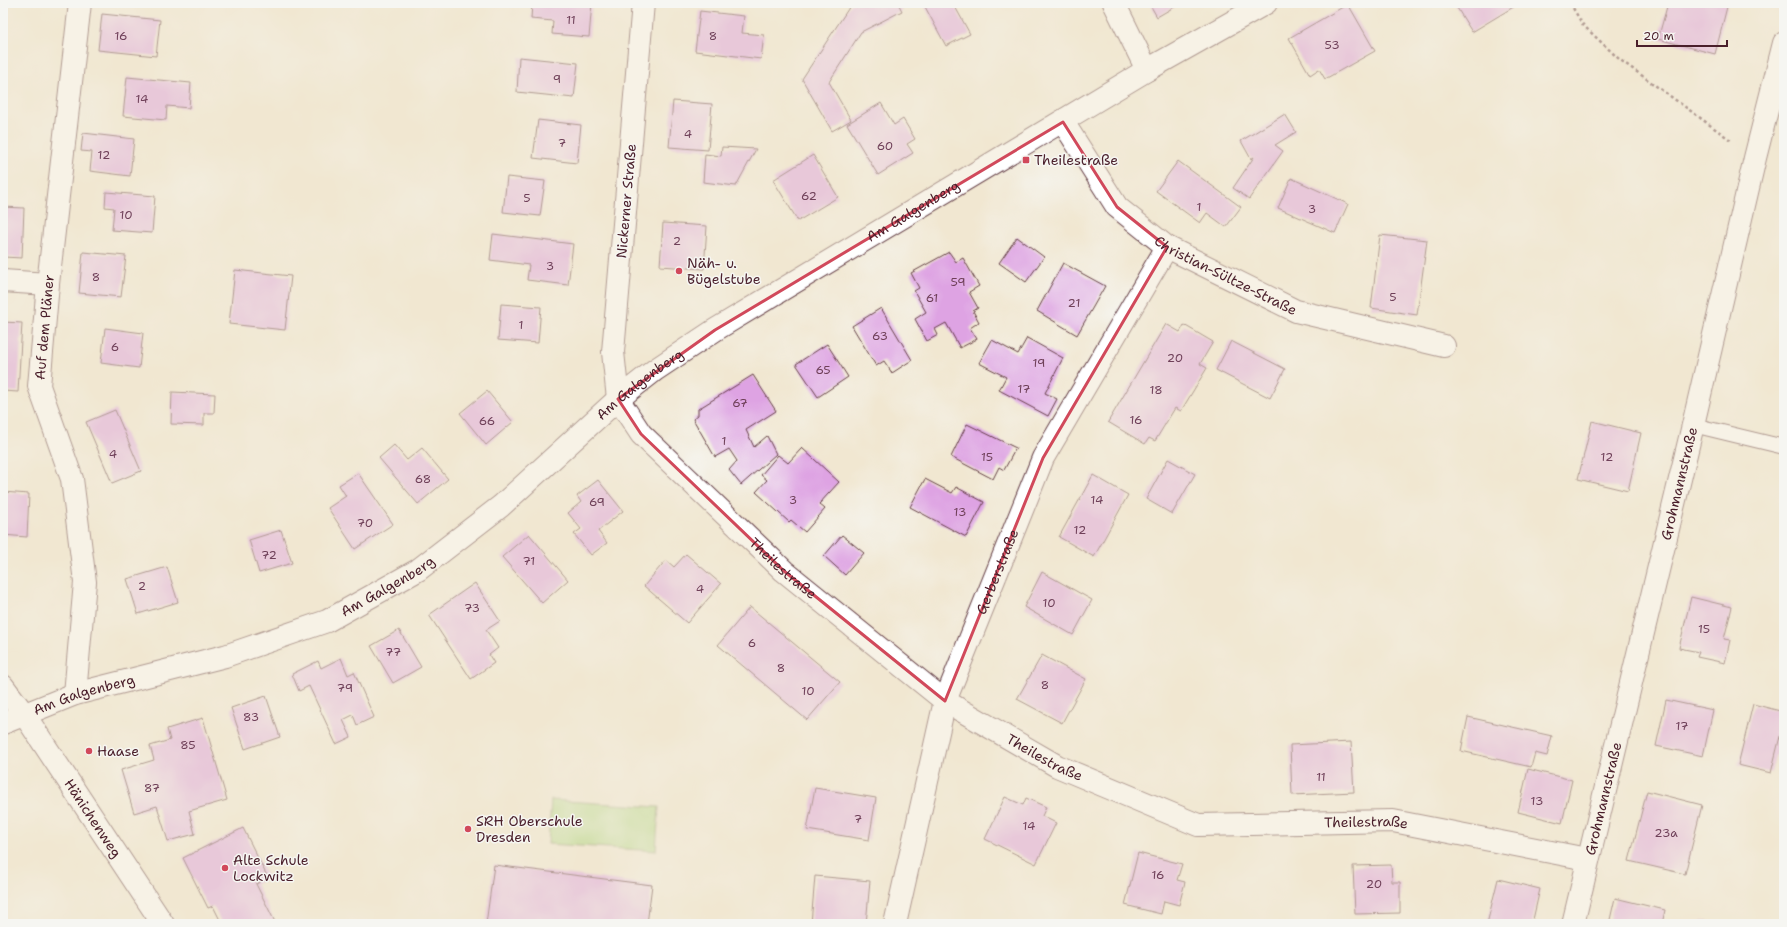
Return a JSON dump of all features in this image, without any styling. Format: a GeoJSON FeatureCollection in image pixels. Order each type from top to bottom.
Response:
{"type":"FeatureCollection","features":[{"type":"Feature","properties":{"kind":"street","name":"Auf dem Pläner"},"geometry":{"type":"LineString","coordinates":[[75,694],[85,582],[72,479],[39,386],[48,284],[80,3]]}},
{"type":"Feature","properties":{"kind":"street","name":"Nickerner Straße"},"geometry":{"type":"LineString","coordinates":[[618,399],[612,352],[643,3]]}},
{"type":"Feature","properties":{"kind":"street"},"geometry":{"type":"LineString","coordinates":[[1114,3],[1148,70]]}},
{"type":"Feature","properties":{"kind":"street","name":"Am Galgenberg"},"geometry":{"type":"LineString","coordinates":[[3,723],[75,694],[225,656],[327,621],[418,570],[502,506],[618,399],[655,370],[715,330],[1148,70],[1266,3]]}},
{"type":"Feature","properties":{"kind":"street","name":"Grohmannstraße"},"geometry":{"type":"LineString","coordinates":[[1573,924],[1587,859],[1693,425],[1755,158],[1784,43]]}},
{"type":"Feature","properties":{"kind":"street","name":"Christian-Sültze-Straße"},"geometry":{"type":"LineString","coordinates":[[1063,122],[1117,207],[1167,247],[1296,311],[1444,346]]}},
{"type":"Feature","properties":{"kind":"street","name":"Gerberstraße"},"geometry":{"type":"LineString","coordinates":[[895,924],[945,701],[1043,458],[1167,247]]}},
{"type":"Feature","properties":{"kind":"street"},"geometry":{"type":"LineString","coordinates":[[3,281],[48,284]]}},
{"type":"Feature","properties":{"kind":"street","name":"Theilestraße"},"geometry":{"type":"LineString","coordinates":[[618,399],[641,434],[784,571],[945,701],[1057,766],[1198,826],[1393,821],[1587,859]]}},
{"type":"Feature","properties":{"kind":"street","name":"Hänichenweg"},"geometry":{"type":"LineString","coordinates":[[3,686],[24,714],[163,924]]}},
{"type":"Feature","properties":{"kind":"lane"},"geometry":{"type":"LineString","coordinates":[[1693,425],[1784,447]]}},
{"type":"Feature","properties":{"kind":"path"},"geometry":{"type":"LineString","coordinates":[[1570,3],[1583,25],[1619,58],[1755,158]]}},
{"type":"Feature","properties":{"kind":"highlighted area"},"geometry":{"type":"Polygon","coordinates":[[[1063,122],[1117,207],[1167,247],[1043,458],[945,701],[784,571],[641,434],[618,399],[715,330],[1063,122]]]}},
{"type":"Feature","properties":{"kind":"green space"},"geometry":{"type":"Polygon","coordinates":[[[551,800],[659,807],[656,851],[548,844],[551,800]]]}},
{"type":"Feature","properties":{"kind":"building"},"geometry":{"type":"Polygon","coordinates":[[[532,3],[592,3],[589,37],[552,34],[553,21],[531,19],[532,3]]]}},
{"type":"Feature","properties":{"kind":"building"},"geometry":{"type":"Polygon","coordinates":[[[852,3],[898,3],[902,11],[861,32],[829,82],[851,120],[832,131],[802,79],[852,3]]]}},
{"type":"Feature","properties":{"kind":"building"},"geometry":{"type":"Polygon","coordinates":[[[923,3],[953,3],[970,34],[946,46],[923,3]]]}},
{"type":"Feature","properties":{"kind":"building"},"geometry":{"type":"Polygon","coordinates":[[[1149,3],[1181,3],[1157,17],[1149,3]]]}},
{"type":"Feature","properties":{"kind":"building"},"geometry":{"type":"Polygon","coordinates":[[[1454,3],[1520,3],[1472,32],[1454,3]]]}},
{"type":"Feature","properties":{"kind":"building"},"geometry":{"type":"Polygon","coordinates":[[[1668,3],[1728,3],[1715,54],[1658,39],[1668,3]]]}},
{"type":"Feature","properties":{"kind":"building"},"geometry":{"type":"Polygon","coordinates":[[[1348,4],[1375,51],[1325,79],[1319,69],[1310,75],[1289,38],[1348,4]]]}},
{"type":"Feature","properties":{"kind":"building"},"geometry":{"type":"Polygon","coordinates":[[[700,11],[744,16],[742,33],[764,35],[761,59],[695,51],[700,11]]]}},
{"type":"Feature","properties":{"kind":"building"},"geometry":{"type":"Polygon","coordinates":[[[102,14],[160,20],[156,56],[98,50],[102,14]]]}},
{"type":"Feature","properties":{"kind":"building"},"geometry":{"type":"Polygon","coordinates":[[[519,57],[578,63],[574,98],[517,92],[519,57]]]}},
{"type":"Feature","properties":{"kind":"building"},"geometry":{"type":"Polygon","coordinates":[[[127,77],[191,83],[189,108],[167,106],[166,120],[123,116],[127,77]]]}},
{"type":"Feature","properties":{"kind":"building"},"geometry":{"type":"Polygon","coordinates":[[[673,101],[712,104],[708,150],[669,147],[673,101]]]}},
{"type":"Feature","properties":{"kind":"building"},"geometry":{"type":"Polygon","coordinates":[[[881,103],[894,125],[903,119],[915,139],[907,144],[913,153],[878,175],[847,124],[881,103]]]}},
{"type":"Feature","properties":{"kind":"building"},"geometry":{"type":"Polygon","coordinates":[[[1285,114],[1296,132],[1275,145],[1283,151],[1249,199],[1233,188],[1254,157],[1251,159],[1241,141],[1285,114]]]}},
{"type":"Feature","properties":{"kind":"building"},"geometry":{"type":"Polygon","coordinates":[[[538,120],[581,125],[577,163],[533,158],[538,120]]]}},
{"type":"Feature","properties":{"kind":"building"},"geometry":{"type":"Polygon","coordinates":[[[83,133],[134,139],[130,176],[90,171],[92,152],[81,151],[83,133]]]}},
{"type":"Feature","properties":{"kind":"building"},"geometry":{"type":"Polygon","coordinates":[[[722,147],[756,149],[736,186],[703,182],[705,154],[721,156],[722,147]]]}},
{"type":"Feature","properties":{"kind":"building"},"geometry":{"type":"Polygon","coordinates":[[[813,155],[838,197],[798,221],[773,180],[813,155]]]}},
{"type":"Feature","properties":{"kind":"building"},"geometry":{"type":"Polygon","coordinates":[[[1178,161],[1241,207],[1226,227],[1207,213],[1200,223],[1156,191],[1178,161]]]}},
{"type":"Feature","properties":{"kind":"building"},"geometry":{"type":"Polygon","coordinates":[[[507,177],[545,181],[540,216],[503,212],[507,177]]]}},
{"type":"Feature","properties":{"kind":"building"},"geometry":{"type":"Polygon","coordinates":[[[1291,178],[1348,204],[1335,233],[1278,208],[1291,178]]]}},
{"type":"Feature","properties":{"kind":"building"},"geometry":{"type":"Polygon","coordinates":[[[106,192],[155,196],[152,233],[112,230],[114,208],[105,207],[106,192]]]}},
{"type":"Feature","properties":{"kind":"building"},"geometry":{"type":"Polygon","coordinates":[[[3,207],[24,208],[22,258],[3,257],[3,207]]]}},
{"type":"Feature","properties":{"kind":"building"},"geometry":{"type":"Polygon","coordinates":[[[663,223],[707,226],[704,269],[660,266],[663,223]]]}},
{"type":"Feature","properties":{"kind":"building"},"geometry":{"type":"Polygon","coordinates":[[[493,234],[573,244],[568,285],[527,280],[529,265],[490,260],[493,234]]]}},
{"type":"Feature","properties":{"kind":"building"},"geometry":{"type":"Polygon","coordinates":[[[1380,235],[1427,240],[1417,315],[1371,308],[1380,235]]]}},
{"type":"Feature","properties":{"kind":"building"},"geometry":{"type":"Polygon","coordinates":[[[1017,237],[1044,257],[1026,282],[999,263],[1017,237]]]}},
{"type":"Feature","properties":{"kind":"building"},"geometry":{"type":"Polygon","coordinates":[[[83,252],[126,256],[121,297],[79,293],[83,252]]]}},
{"type":"Feature","properties":{"kind":"building"},"geometry":{"type":"Polygon","coordinates":[[[949,252],[956,262],[963,258],[979,286],[969,292],[978,308],[973,311],[979,322],[970,328],[977,339],[960,348],[946,323],[935,329],[938,335],[927,341],[915,319],[926,312],[914,291],[919,288],[911,273],[949,252]]]}},
{"type":"Feature","properties":{"kind":"building"},"geometry":{"type":"Polygon","coordinates":[[[1063,263],[1105,286],[1077,335],[1037,311],[1063,263]]]}},
{"type":"Feature","properties":{"kind":"building"},"geometry":{"type":"Polygon","coordinates":[[[235,270],[291,276],[285,330],[229,324],[235,270]]]}},
{"type":"Feature","properties":{"kind":"building"},"geometry":{"type":"Polygon","coordinates":[[[501,304],[541,307],[538,343],[498,340],[501,304]]]}},
{"type":"Feature","properties":{"kind":"building"},"geometry":{"type":"Polygon","coordinates":[[[881,308],[912,360],[892,373],[884,361],[876,366],[852,326],[881,308]]]}},
{"type":"Feature","properties":{"kind":"building"},"geometry":{"type":"Polygon","coordinates":[[[3,322],[22,323],[18,392],[3,391],[3,322]]]}},
{"type":"Feature","properties":{"kind":"building"},"geometry":{"type":"Polygon","coordinates":[[[1166,324],[1180,332],[1184,325],[1213,342],[1200,364],[1207,368],[1181,411],[1175,408],[1155,441],[1149,438],[1145,444],[1108,422],[1166,324]]]}},
{"type":"Feature","properties":{"kind":"building"},"geometry":{"type":"Polygon","coordinates":[[[105,328],[143,333],[139,368],[101,363],[105,328]]]}},
{"type":"Feature","properties":{"kind":"building"},"geometry":{"type":"Polygon","coordinates":[[[1027,338],[1063,358],[1045,393],[1057,399],[1048,416],[999,390],[1006,377],[979,363],[992,340],[1018,354],[1027,338]]]}},
{"type":"Feature","properties":{"kind":"building"},"geometry":{"type":"Polygon","coordinates":[[[1231,341],[1285,369],[1270,398],[1216,370],[1231,341]]]}},
{"type":"Feature","properties":{"kind":"building"},"geometry":{"type":"Polygon","coordinates":[[[827,344],[848,377],[818,397],[796,364],[827,344]]]}},
{"type":"Feature","properties":{"kind":"building"},"geometry":{"type":"Polygon","coordinates":[[[753,375],[776,411],[746,430],[754,447],[767,436],[776,454],[741,485],[729,470],[737,461],[729,449],[715,457],[693,419],[698,415],[698,409],[753,375]]]}},
{"type":"Feature","properties":{"kind":"building"},"geometry":{"type":"Polygon","coordinates":[[[487,391],[513,422],[486,445],[460,413],[487,391]]]}},
{"type":"Feature","properties":{"kind":"building"},"geometry":{"type":"Polygon","coordinates":[[[172,392],[215,394],[214,413],[204,413],[204,425],[171,424],[172,392]]]}},
{"type":"Feature","properties":{"kind":"building"},"geometry":{"type":"Polygon","coordinates":[[[115,410],[141,471],[112,483],[86,422],[115,410]]]}},
{"type":"Feature","properties":{"kind":"building"},"geometry":{"type":"Polygon","coordinates":[[[1592,421],[1641,433],[1628,491],[1578,479],[1592,421]]]}},
{"type":"Feature","properties":{"kind":"building"},"geometry":{"type":"Polygon","coordinates":[[[967,424],[1016,448],[1004,470],[999,467],[993,479],[951,457],[967,424]]]}},
{"type":"Feature","properties":{"kind":"building"},"geometry":{"type":"Polygon","coordinates":[[[394,445],[407,460],[422,448],[448,479],[418,504],[379,458],[394,445]]]}},
{"type":"Feature","properties":{"kind":"building"},"geometry":{"type":"Polygon","coordinates":[[[802,448],[839,482],[819,504],[825,509],[805,532],[791,520],[789,522],[756,492],[767,480],[761,475],[778,455],[788,463],[802,448]]]}},
{"type":"Feature","properties":{"kind":"building"},"geometry":{"type":"Polygon","coordinates":[[[1168,459],[1195,474],[1172,514],[1146,499],[1168,459]]]}},
{"type":"Feature","properties":{"kind":"building"},"geometry":{"type":"Polygon","coordinates":[[[358,473],[393,524],[355,549],[328,508],[346,496],[339,485],[358,473]]]}},
{"type":"Feature","properties":{"kind":"building"},"geometry":{"type":"Polygon","coordinates":[[[1093,475],[1128,495],[1094,557],[1059,537],[1093,475]]]}},
{"type":"Feature","properties":{"kind":"building"},"geometry":{"type":"Polygon","coordinates":[[[925,479],[952,493],[956,487],[984,502],[966,537],[910,507],[925,479]]]}},
{"type":"Feature","properties":{"kind":"building"},"geometry":{"type":"Polygon","coordinates":[[[598,480],[623,511],[598,531],[607,543],[591,555],[574,534],[581,529],[568,513],[581,502],[577,496],[598,480]]]}},
{"type":"Feature","properties":{"kind":"building"},"geometry":{"type":"Polygon","coordinates":[[[3,492],[29,494],[27,537],[3,535],[3,492]]]}},
{"type":"Feature","properties":{"kind":"building"},"geometry":{"type":"Polygon","coordinates":[[[281,530],[292,563],[259,573],[249,540],[281,530]]]}},
{"type":"Feature","properties":{"kind":"building"},"geometry":{"type":"Polygon","coordinates":[[[529,534],[568,580],[542,603],[502,557],[529,534]]]}},
{"type":"Feature","properties":{"kind":"building"},"geometry":{"type":"Polygon","coordinates":[[[842,535],[864,553],[845,575],[824,556],[842,535]]]}},
{"type":"Feature","properties":{"kind":"building"},"geometry":{"type":"Polygon","coordinates":[[[686,554],[721,584],[687,623],[644,586],[666,560],[674,567],[686,554]]]}},
{"type":"Feature","properties":{"kind":"building"},"geometry":{"type":"Polygon","coordinates":[[[167,567],[178,602],[138,614],[127,579],[167,567]]]}},
{"type":"Feature","properties":{"kind":"building"},"geometry":{"type":"Polygon","coordinates":[[[1042,572],[1092,600],[1073,635],[1024,607],[1042,572]]]}},
{"type":"Feature","properties":{"kind":"building"},"geometry":{"type":"Polygon","coordinates":[[[475,583],[500,621],[486,630],[498,648],[489,655],[494,663],[471,679],[429,615],[475,583]]]}},
{"type":"Feature","properties":{"kind":"building"},"geometry":{"type":"Polygon","coordinates":[[[1691,597],[1732,607],[1724,639],[1730,640],[1725,663],[1697,657],[1699,652],[1679,648],[1691,597]]]}},
{"type":"Feature","properties":{"kind":"building"},"geometry":{"type":"Polygon","coordinates":[[[750,607],[840,682],[807,720],[718,645],[750,607]]]}},
{"type":"Feature","properties":{"kind":"building"},"geometry":{"type":"Polygon","coordinates":[[[399,630],[421,667],[393,683],[371,646],[399,630]]]}},
{"type":"Feature","properties":{"kind":"building"},"geometry":{"type":"Polygon","coordinates":[[[1042,655],[1086,679],[1062,723],[1017,699],[1042,655]]]}},
{"type":"Feature","properties":{"kind":"building"},"geometry":{"type":"Polygon","coordinates":[[[341,658],[348,675],[354,672],[374,717],[357,725],[353,715],[343,720],[351,737],[336,744],[309,686],[299,691],[292,674],[318,661],[321,668],[341,658]]]}},
{"type":"Feature","properties":{"kind":"building"},"geometry":{"type":"Polygon","coordinates":[[[266,696],[280,737],[245,749],[231,708],[266,696]]]}},
{"type":"Feature","properties":{"kind":"building"},"geometry":{"type":"Polygon","coordinates":[[[1666,700],[1713,710],[1703,756],[1656,746],[1666,700]]]}},
{"type":"Feature","properties":{"kind":"building"},"geometry":{"type":"Polygon","coordinates":[[[1753,704],[1784,712],[1784,720],[1771,773],[1738,765],[1753,704]]]}},
{"type":"Feature","properties":{"kind":"building"},"geometry":{"type":"Polygon","coordinates":[[[1468,717],[1552,736],[1547,756],[1535,753],[1531,767],[1461,751],[1468,717]]]}},
{"type":"Feature","properties":{"kind":"building"},"geometry":{"type":"Polygon","coordinates":[[[203,718],[227,800],[189,811],[195,834],[168,841],[157,806],[134,813],[121,770],[154,760],[150,746],[170,740],[167,729],[203,718]]]}},
{"type":"Feature","properties":{"kind":"building"},"geometry":{"type":"Polygon","coordinates":[[[1351,742],[1354,792],[1292,795],[1290,745],[1351,742]]]}},
{"type":"Feature","properties":{"kind":"building"},"geometry":{"type":"Polygon","coordinates":[[[1528,769],[1572,780],[1562,823],[1518,812],[1528,769]]]}},
{"type":"Feature","properties":{"kind":"building"},"geometry":{"type":"Polygon","coordinates":[[[815,788],[876,798],[869,840],[807,830],[815,788]]]}},
{"type":"Feature","properties":{"kind":"building"},"geometry":{"type":"Polygon","coordinates":[[[1647,791],[1702,805],[1685,874],[1629,861],[1647,791]]]}},
{"type":"Feature","properties":{"kind":"building"},"geometry":{"type":"Polygon","coordinates":[[[1005,797],[1023,805],[1026,798],[1046,807],[1042,816],[1056,823],[1036,864],[985,839],[1005,797]]]}},
{"type":"Feature","properties":{"kind":"building","name":"Alte Schule Lockwitz"},"geometry":{"type":"Polygon","coordinates":[[[243,828],[268,878],[256,884],[276,924],[222,924],[213,906],[208,908],[183,858],[243,828]]]}},
{"type":"Feature","properties":{"kind":"building"},"geometry":{"type":"Polygon","coordinates":[[[1138,853],[1182,864],[1177,880],[1185,882],[1179,905],[1164,901],[1161,914],[1125,905],[1138,853]]]}},
{"type":"Feature","properties":{"kind":"building"},"geometry":{"type":"Polygon","coordinates":[[[494,865],[652,885],[647,924],[486,924],[494,865]]]}},
{"type":"Feature","properties":{"kind":"building"},"geometry":{"type":"Polygon","coordinates":[[[1391,865],[1392,882],[1400,882],[1400,913],[1355,914],[1353,866],[1391,865]]]}},
{"type":"Feature","properties":{"kind":"building"},"geometry":{"type":"Polygon","coordinates":[[[815,876],[870,881],[866,924],[811,924],[815,876]]]}},
{"type":"Feature","properties":{"kind":"building"},"geometry":{"type":"Polygon","coordinates":[[[1498,879],[1540,889],[1532,924],[1487,924],[1498,879]]]}},
{"type":"Feature","properties":{"kind":"building"},"geometry":{"type":"Polygon","coordinates":[[[1615,898],[1665,910],[1662,924],[1609,924],[1615,898]]]}},
{"type":"Feature","properties":{"kind":"building"},"geometry":{"type":"Polygon","coordinates":[[[1702,920],[1719,923],[1719,924],[1701,924],[1702,920]]]}},
{"type":"Feature","properties":{"kind":"building","name":"Alte Schule Lockwitz"},"geometry":{"type":"Polygon","coordinates":[[[323,921],[343,923],[343,924],[323,924],[323,921]]]}},
{"type":"Feature","properties":{"kind":"place","name":"Theilestraße"},"geometry":{"type":"Point","coordinates":[1026,160]}},
{"type":"Feature","properties":{"kind":"place","name":"Näh- u. Bügelstube"},"geometry":{"type":"Point","coordinates":[679,271]}},
{"type":"Feature","properties":{"kind":"place","name":"Haase"},"geometry":{"type":"Point","coordinates":[89,751]}},
{"type":"Feature","properties":{"kind":"place","name":"SRH Oberschule Dresden"},"geometry":{"type":"Point","coordinates":[468,829]}},
{"type":"Feature","properties":{"kind":"place","name":"Alte Schule Lockwitz"},"geometry":{"type":"Point","coordinates":[225,868]}}]}
